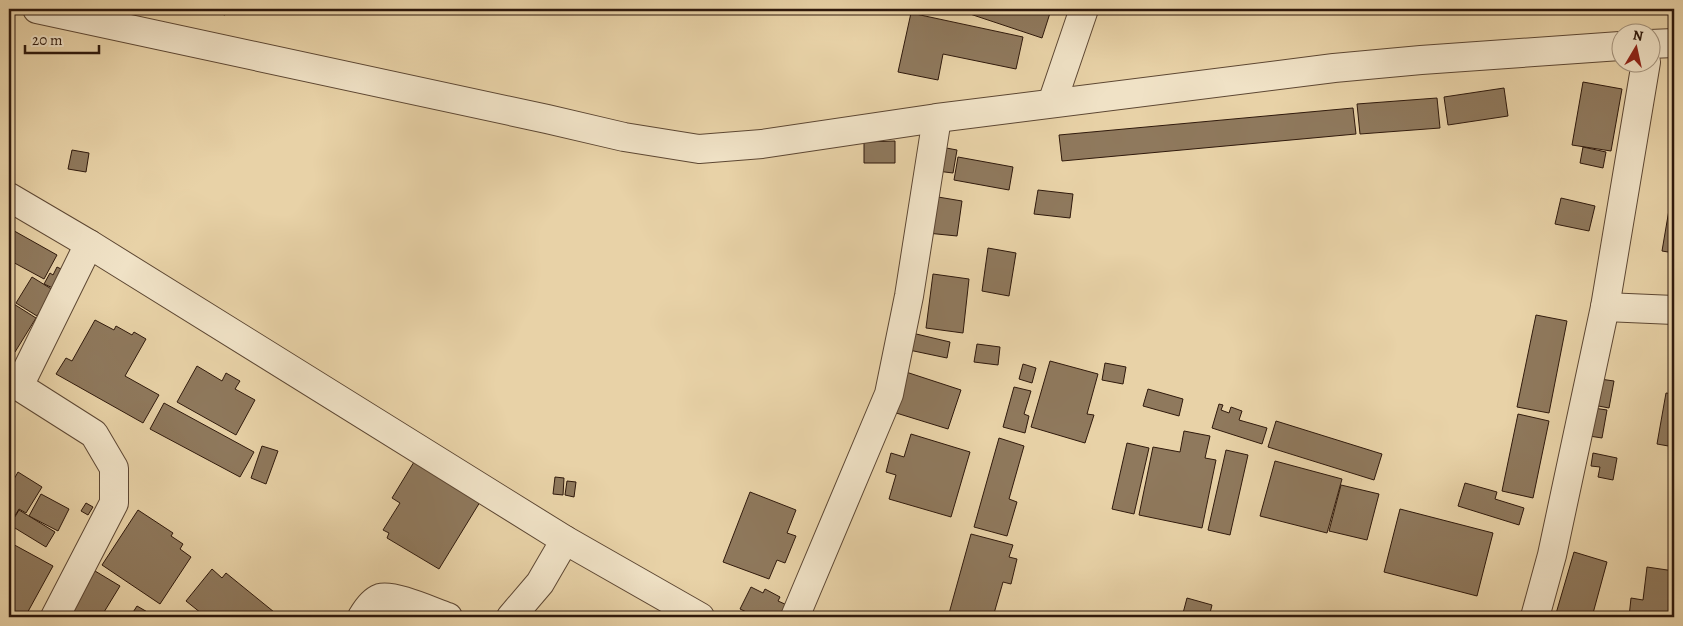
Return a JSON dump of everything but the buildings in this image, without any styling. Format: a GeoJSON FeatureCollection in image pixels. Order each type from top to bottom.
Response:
{"type":"FeatureCollection","features":[{"type":"Feature","properties":{"kind":"street"},"geometry":{"type":"LineString","coordinates":[[37,9],[73,13],[624,137],[699,149],[762,144],[937,118],[1343,67],[1610,47]]}},
{"type":"Feature","properties":{"kind":"street"},"geometry":{"type":"LineString","coordinates":[[1052,103],[1084,9]]}},
{"type":"Feature","properties":{"kind":"street"},"geometry":{"type":"LineString","coordinates":[[1660,44],[1674,43]]}},
{"type":"Feature","properties":{"kind":"street"},"geometry":{"type":"LineString","coordinates":[[1536,617],[1552,555],[1606,307],[1644,72]]}},
{"type":"Feature","properties":{"kind":"street"},"geometry":{"type":"LineString","coordinates":[[795,617],[890,394],[909,296],[937,118]]}},
{"type":"Feature","properties":{"kind":"street"},"geometry":{"type":"LineString","coordinates":[[9,197],[89,244],[566,540],[700,617]]}},
{"type":"Feature","properties":{"kind":"street"},"geometry":{"type":"LineString","coordinates":[[55,617],[114,503],[114,468],[94,434],[14,383],[89,244]]}},
{"type":"Feature","properties":{"kind":"street"},"geometry":{"type":"LineString","coordinates":[[1606,307],[1674,310]]}},
{"type":"Feature","properties":{"kind":"street"},"geometry":{"type":"LineString","coordinates":[[511,617],[540,583],[566,540]]}},
{"type":"Feature","properties":{"kind":"street"},"geometry":{"type":"LineString","coordinates":[[362,617],[367,607],[381,598],[399,599],[448,617]]}}]}
